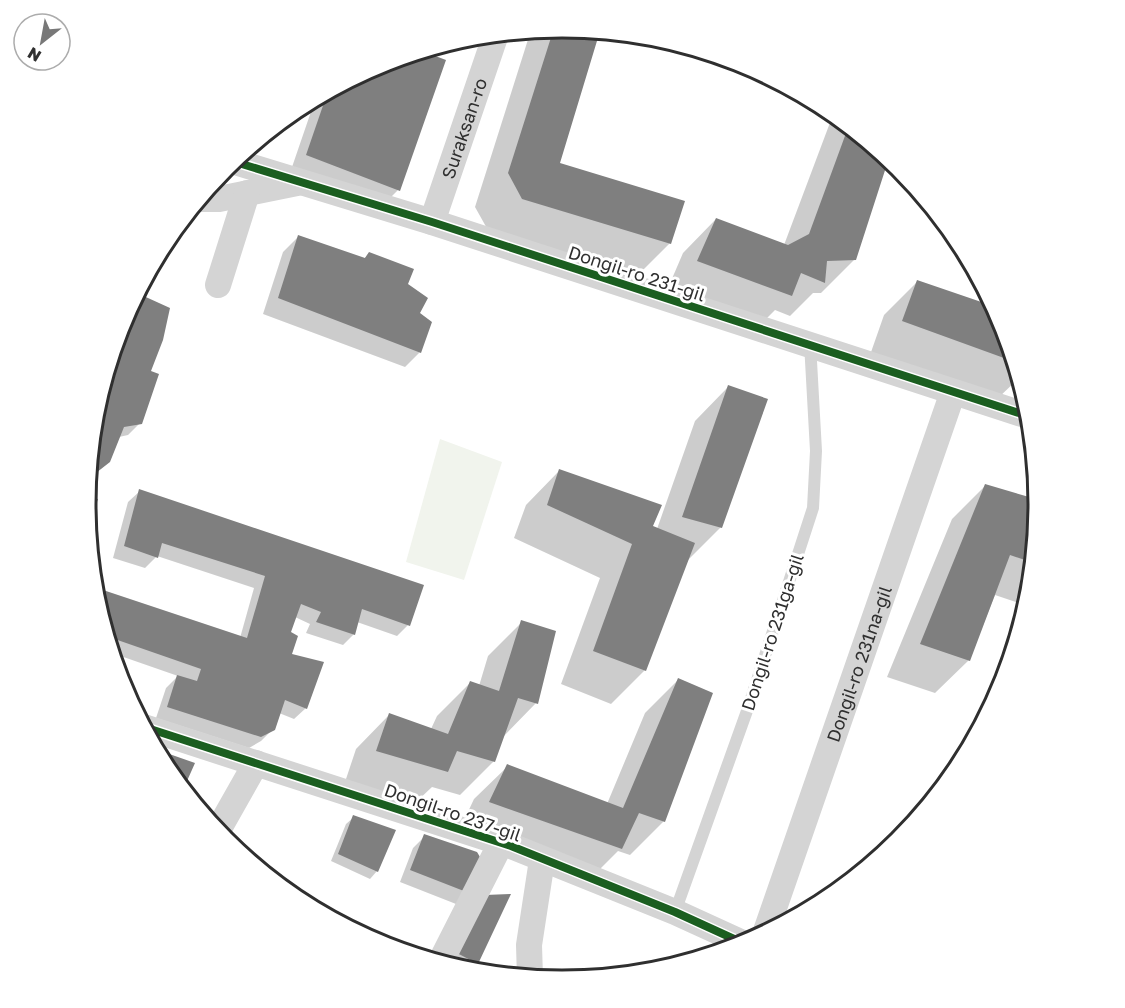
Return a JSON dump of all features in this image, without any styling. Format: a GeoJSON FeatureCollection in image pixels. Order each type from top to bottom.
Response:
{"type":"FeatureCollection","features":[{"type":"Feature","properties":{"kind":"street","name":"Suraksan-ro"},"geometry":{"type":"LineString","coordinates":[[432,222],[493,42]]}},
{"type":"Feature","properties":{"kind":"street","name":"Dongil-ro 231-gil"},"geometry":{"type":"LineString","coordinates":[[243,164],[432,222],[1020,414]]}},
{"type":"Feature","properties":{"kind":"street"},"geometry":{"type":"LineString","coordinates":[[210,199],[301,182]]}},
{"type":"Feature","properties":{"kind":"street"},"geometry":{"type":"LineString","coordinates":[[218,285],[247,193]]}},
{"type":"Feature","properties":{"kind":"street","name":"Dongil-ro 231na-gil"},"geometry":{"type":"LineString","coordinates":[[769,922],[953,392]]}},
{"type":"Feature","properties":{"kind":"street","name":"Dongil-ro 237-gil"},"geometry":{"type":"LineString","coordinates":[[155,731],[501,843],[675,912],[732,938]]}},
{"type":"Feature","properties":{"kind":"street"},"geometry":{"type":"LineString","coordinates":[[222,823],[256,764]]}},
{"type":"Feature","properties":{"kind":"street"},"geometry":{"type":"LineString","coordinates":[[444,955],[501,843]]}},
{"type":"Feature","properties":{"kind":"street"},"geometry":{"type":"LineString","coordinates":[[530,970],[529,945],[542,860]]}},
{"type":"Feature","properties":{"kind":"lane","name":"Dongil-ro 231ga-gil"},"geometry":{"type":"LineString","coordinates":[[675,912],[748,708],[813,508],[816,451],[810,344]]}},
{"type":"Feature","properties":{"kind":"shaded area"},"geometry":{"type":"Polygon","coordinates":[[[440,439],[502,462],[464,580],[406,562],[440,439]]]}},
{"type":"Feature","properties":{"kind":"building"},"geometry":{"type":"Polygon","coordinates":[[[551,38],[598,38],[560,163],[685,201],[671,244],[522,199],[508,173],[551,38]]]}},
{"type":"Feature","properties":{"kind":"building"},"geometry":{"type":"Polygon","coordinates":[[[434,55],[446,60],[400,191],[306,155],[324,103],[384,73],[413,62],[434,55]]]}},
{"type":"Feature","properties":{"kind":"building"},"geometry":{"type":"Polygon","coordinates":[[[846,134],[886,168],[856,260],[827,261],[825,283],[801,273],[792,296],[697,261],[716,218],[788,245],[809,234],[846,134]]]}},
{"type":"Feature","properties":{"kind":"building"},"geometry":{"type":"Polygon","coordinates":[[[298,235],[365,258],[369,252],[414,269],[408,284],[428,298],[420,313],[432,322],[421,353],[278,298],[298,235]]]}},
{"type":"Feature","properties":{"kind":"building"},"geometry":{"type":"Polygon","coordinates":[[[917,280],[983,303],[1005,359],[902,321],[917,280]]]}},
{"type":"Feature","properties":{"kind":"building"},"geometry":{"type":"Polygon","coordinates":[[[145,297],[170,308],[163,340],[151,371],[159,374],[142,424],[124,427],[110,462],[97,472],[105,413],[112,383],[121,354],[145,297]]]}},
{"type":"Feature","properties":{"kind":"building"},"geometry":{"type":"Polygon","coordinates":[[[728,385],[768,399],[722,528],[682,517],[728,385]]]}},
{"type":"Feature","properties":{"kind":"building"},"geometry":{"type":"Polygon","coordinates":[[[559,469],[662,505],[653,526],[695,543],[646,671],[593,651],[632,544],[547,505],[559,469]]]}},
{"type":"Feature","properties":{"kind":"building"},"geometry":{"type":"Polygon","coordinates":[[[985,484],[1029,497],[1025,560],[1010,555],[970,661],[920,644],[985,484]]]}},
{"type":"Feature","properties":{"kind":"building"},"geometry":{"type":"Polygon","coordinates":[[[139,489],[424,585],[410,626],[362,609],[355,635],[316,622],[321,612],[301,604],[291,632],[298,636],[292,654],[324,662],[307,709],[285,700],[275,730],[261,737],[167,707],[177,675],[197,681],[201,669],[117,640],[104,590],[247,638],[265,576],[162,543],[158,558],[124,546],[139,489]]]}},
{"type":"Feature","properties":{"kind":"building"},"geometry":{"type":"Polygon","coordinates":[[[521,620],[556,631],[538,704],[518,698],[495,762],[457,751],[448,772],[376,751],[389,713],[448,734],[470,681],[499,691],[521,620]]]}},
{"type":"Feature","properties":{"kind":"building"},"geometry":{"type":"Polygon","coordinates":[[[678,678],[713,693],[665,822],[639,813],[622,849],[489,802],[507,764],[623,808],[678,678]]]}},
{"type":"Feature","properties":{"kind":"building"},"geometry":{"type":"Polygon","coordinates":[[[169,754],[195,763],[187,781],[169,754]]]}},
{"type":"Feature","properties":{"kind":"building"},"geometry":{"type":"Polygon","coordinates":[[[353,815],[396,830],[378,872],[338,854],[353,815]]]}},
{"type":"Feature","properties":{"kind":"building"},"geometry":{"type":"Polygon","coordinates":[[[424,834],[477,852],[483,862],[469,893],[410,870],[424,834]]]}},
{"type":"Feature","properties":{"kind":"building"},"geometry":{"type":"Polygon","coordinates":[[[511,894],[478,963],[455,952],[485,895],[511,894]]]}},
{"type":"Feature","properties":{"kind":"cycle path"},"geometry":{"type":"LineString","coordinates":[[243,164],[432,222],[1020,413]]}},
{"type":"Feature","properties":{"kind":"cycle path"},"geometry":{"type":"LineString","coordinates":[[155,730],[511,846],[675,912],[732,938]]}}]}
